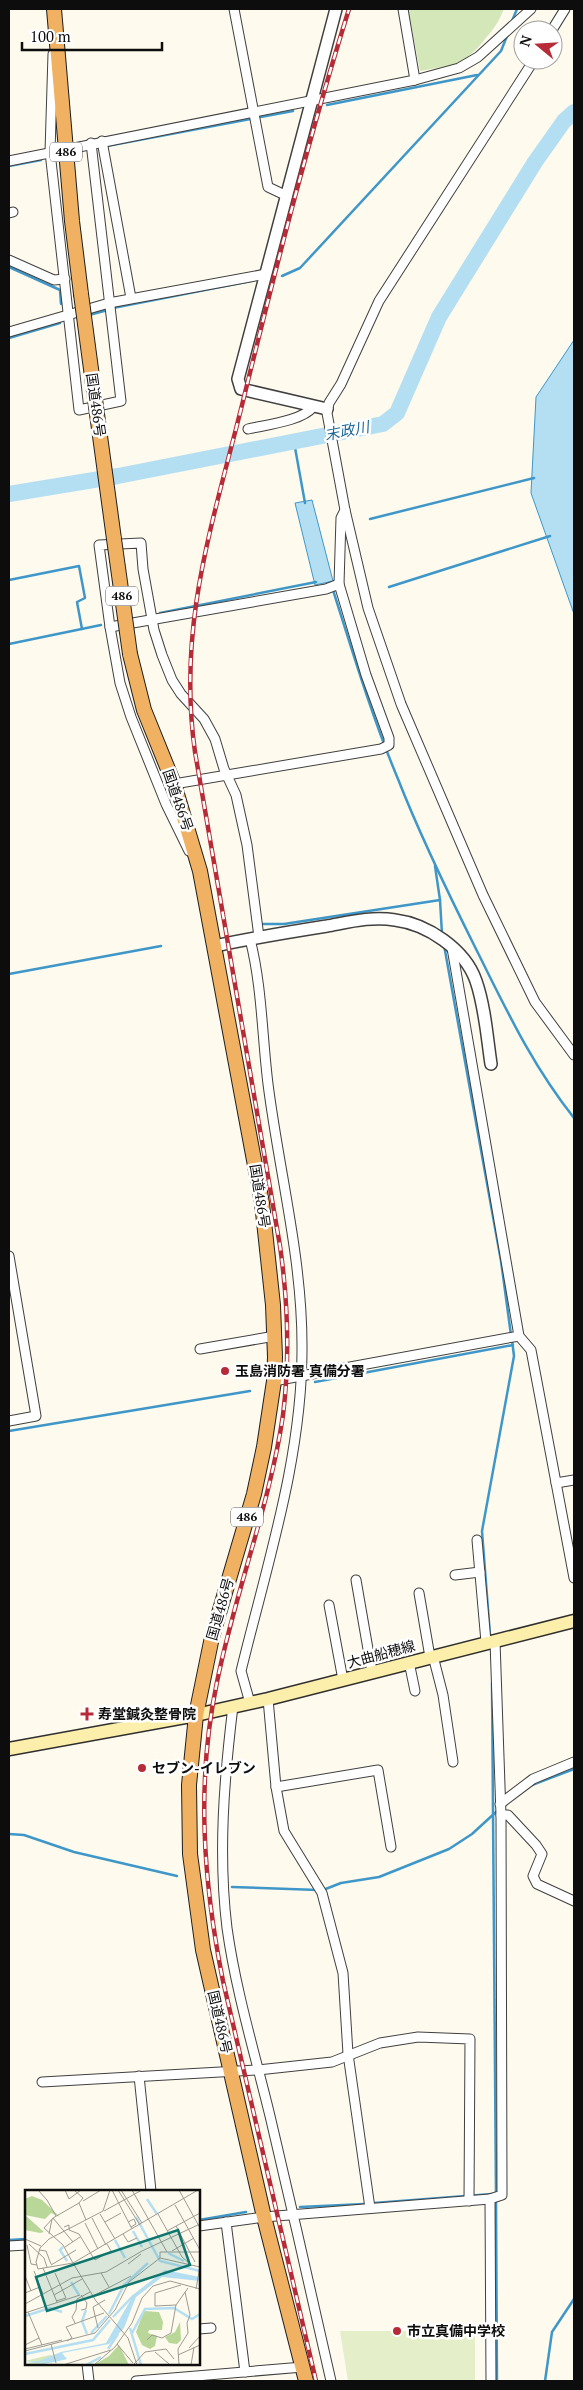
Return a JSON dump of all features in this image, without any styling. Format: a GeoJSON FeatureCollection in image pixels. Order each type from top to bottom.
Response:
{"type":"FeatureCollection","features":[{"type":"Feature","properties":{"kind":"highway","name":"国道486号"},"geometry":{"type":"LineString","coordinates":[[54,9],[81,294],[130,654],[144,710],[174,784],[200,871],[262,1203],[275,1336],[274,1381],[269,1419],[254,1494],[212,1637],[196,1715],[189,1784],[190,1854],[203,1950],[264,2217],[306,2381]]}},
{"type":"Feature","properties":{"kind":"main road","name":"大曲船穂線"},"geometry":{"type":"LineString","coordinates":[[9,1750],[196,1715],[268,1699],[574,1621]]}},
{"type":"Feature","properties":{"kind":"street"},"geometry":{"type":"LineString","coordinates":[[234,9],[268,187],[287,196]]}},
{"type":"Feature","properties":{"kind":"street"},"geometry":{"type":"LineString","coordinates":[[327,414],[314,408],[241,389],[238,378],[336,9]]}},
{"type":"Feature","properties":{"kind":"street"},"geometry":{"type":"LineString","coordinates":[[402,9],[415,80]]}},
{"type":"Feature","properties":{"kind":"street"},"geometry":{"type":"LineString","coordinates":[[9,161],[91,143],[255,116],[311,100],[415,80],[459,68],[478,57],[531,9]]}},
{"type":"Feature","properties":{"kind":"street"},"geometry":{"type":"LineString","coordinates":[[558,20],[565,9]]}},
{"type":"Feature","properties":{"kind":"street"},"geometry":{"type":"LineString","coordinates":[[56,36],[52,67],[54,100],[50,152],[79,410],[121,401],[91,143]]}},
{"type":"Feature","properties":{"kind":"street"},"geometry":{"type":"LineString","coordinates":[[528,70],[379,301],[327,414],[345,510],[368,608],[401,704],[443,806],[483,895],[535,1002],[574,1054]]}},
{"type":"Feature","properties":{"kind":"street"},"geometry":{"type":"LineString","coordinates":[[102,141],[132,298]]}},
{"type":"Feature","properties":{"kind":"street"},"geometry":{"type":"LineString","coordinates":[[9,260],[54,280],[65,279]]}},
{"type":"Feature","properties":{"kind":"street"},"geometry":{"type":"LineString","coordinates":[[9,332],[68,314],[110,307],[132,298],[266,274]]}},
{"type":"Feature","properties":{"kind":"street"},"geometry":{"type":"LineString","coordinates":[[248,429],[309,413],[314,408]]}},
{"type":"Feature","properties":{"kind":"street"},"geometry":{"type":"LineString","coordinates":[[174,784],[385,747],[389,738],[366,675],[337,585],[341,518],[345,510]]}},
{"type":"Feature","properties":{"kind":"street"},"geometry":{"type":"LineString","coordinates":[[200,871],[166,804],[130,717],[120,682],[110,628],[99,545],[141,543],[143,569],[162,655],[180,694],[204,719],[215,739],[227,776],[236,795],[247,845],[268,1084],[299,1278],[301,1377],[290,1467],[241,1671],[250,1703]]}},
{"type":"Feature","properties":{"kind":"street"},"geometry":{"type":"LineString","coordinates":[[110,628],[326,589],[337,585]]}},
{"type":"Feature","properties":{"kind":"street"},"geometry":{"type":"LineString","coordinates":[[215,946],[362,920],[386,919],[415,925],[437,936],[450,946],[463,959],[476,980],[491,1064]]}},
{"type":"Feature","properties":{"kind":"street"},"geometry":{"type":"LineString","coordinates":[[450,946],[519,1336],[531,1350],[574,1578]]}},
{"type":"Feature","properties":{"kind":"street"},"geometry":{"type":"LineString","coordinates":[[9,1256],[36,1416],[9,1421]]}},
{"type":"Feature","properties":{"kind":"street"},"geometry":{"type":"LineString","coordinates":[[200,1349],[275,1336]]}},
{"type":"Feature","properties":{"kind":"street"},"geometry":{"type":"LineString","coordinates":[[274,1381],[519,1336]]}},
{"type":"Feature","properties":{"kind":"street"},"geometry":{"type":"LineString","coordinates":[[556,1483],[574,1480]]}},
{"type":"Feature","properties":{"kind":"street"},"geometry":{"type":"LineString","coordinates":[[200,2226],[264,2217],[469,2197],[494,2198],[502,2196],[501,1815],[491,1641],[487,1596],[480,1572],[477,1540]]}},
{"type":"Feature","properties":{"kind":"street"},"geometry":{"type":"LineString","coordinates":[[455,1575],[480,1572]]}},
{"type":"Feature","properties":{"kind":"street"},"geometry":{"type":"LineString","coordinates":[[356,1580],[372,1672]]}},
{"type":"Feature","properties":{"kind":"street"},"geometry":{"type":"LineString","coordinates":[[420,1593],[431,1656],[443,1694],[453,1762]]}},
{"type":"Feature","properties":{"kind":"street"},"geometry":{"type":"LineString","coordinates":[[329,1605],[343,1680]]}},
{"type":"Feature","properties":{"kind":"street"},"geometry":{"type":"LineString","coordinates":[[409,1662],[415,1691]]}},
{"type":"Feature","properties":{"kind":"street"},"geometry":{"type":"LineString","coordinates":[[268,1699],[276,1787],[284,1831],[321,1890],[343,1973],[348,2054],[370,2208]]}},
{"type":"Feature","properties":{"kind":"street"},"geometry":{"type":"LineString","coordinates":[[233,1706],[224,1789],[223,1864],[227,1928],[258,2070],[294,2215],[331,2381]]}},
{"type":"Feature","properties":{"kind":"street"},"geometry":{"type":"LineString","coordinates":[[500,1804],[533,1779],[574,1762]]}},
{"type":"Feature","properties":{"kind":"street"},"geometry":{"type":"LineString","coordinates":[[276,1787],[378,1770],[391,1847]]}},
{"type":"Feature","properties":{"kind":"street"},"geometry":{"type":"LineString","coordinates":[[501,1815],[508,1816],[536,1845],[542,1854],[533,1876],[537,1884],[574,1901]]}},
{"type":"Feature","properties":{"kind":"street"},"geometry":{"type":"LineString","coordinates":[[42,2082],[258,2070],[332,2062],[348,2054],[380,2043],[418,2037],[470,2039],[469,2197]]}},
{"type":"Feature","properties":{"kind":"street"},"geometry":{"type":"LineString","coordinates":[[139,2076],[151,2190]]}},
{"type":"Feature","properties":{"kind":"street"},"geometry":{"type":"LineString","coordinates":[[491,2381],[494,2198]]}},
{"type":"Feature","properties":{"kind":"street"},"geometry":{"type":"LineString","coordinates":[[226,2222],[245,2372]]}},
{"type":"Feature","properties":{"kind":"street"},"geometry":{"type":"LineString","coordinates":[[9,2246],[25,2245]]}},
{"type":"Feature","properties":{"kind":"street"},"geometry":{"type":"LineString","coordinates":[[200,2329],[211,2328]]}},
{"type":"Feature","properties":{"kind":"street"},"geometry":{"type":"LineString","coordinates":[[87,2365],[89,2381]]}},
{"type":"Feature","properties":{"kind":"street"},"geometry":{"type":"LineString","coordinates":[[136,2381],[176,2380],[302,2367]]}},
{"type":"Feature","properties":{"kind":"green space"},"geometry":{"type":"Polygon","coordinates":[[[408,9],[504,9],[494,28],[470,55],[457,63],[420,71],[408,9]]]}},
{"type":"Feature","properties":{"kind":"green space"},"geometry":{"type":"Polygon","coordinates":[[[340,2331],[475,2331],[475,2381],[348,2381],[340,2331]]]}},
{"type":"Feature","properties":{"kind":"water"},"geometry":{"type":"Polygon","coordinates":[[[574,340],[574,614],[531,493],[536,397],[574,340]]]}},
{"type":"Feature","properties":{"kind":"water"},"geometry":{"type":"Polygon","coordinates":[[[312,500],[333,581],[315,585],[295,503],[312,500]]]}},
{"type":"Feature","properties":{"kind":"waterway"},"geometry":{"type":"LineString","coordinates":[[512,21],[517,9]]}},
{"type":"Feature","properties":{"kind":"waterway"},"geometry":{"type":"LineString","coordinates":[[282,276],[300,268],[501,51],[507,36]]}},
{"type":"Feature","properties":{"kind":"waterway"},"geometry":{"type":"LineString","coordinates":[[327,105],[477,75]]}},
{"type":"Feature","properties":{"kind":"waterway"},"geometry":{"type":"LineString","coordinates":[[107,146],[293,111]]}},
{"type":"Feature","properties":{"kind":"waterway","name":"末政川"},"geometry":{"type":"LineString","coordinates":[[9,494],[118,476],[383,424],[397,413],[439,317],[535,162],[564,121],[574,112]]}},
{"type":"Feature","properties":{"kind":"waterway"},"geometry":{"type":"LineString","coordinates":[[9,166],[41,160]]}},
{"type":"Feature","properties":{"kind":"waterway"},"geometry":{"type":"LineString","coordinates":[[9,267],[60,290],[61,304]]}},
{"type":"Feature","properties":{"kind":"waterway"},"geometry":{"type":"LineString","coordinates":[[113,308],[251,281]]}},
{"type":"Feature","properties":{"kind":"waterway"},"geometry":{"type":"LineString","coordinates":[[89,315],[108,310]]}},
{"type":"Feature","properties":{"kind":"waterway"},"geometry":{"type":"LineString","coordinates":[[9,338],[60,323]]}},
{"type":"Feature","properties":{"kind":"waterway"},"geometry":{"type":"LineString","coordinates":[[294,442],[305,503]]}},
{"type":"Feature","properties":{"kind":"waterway"},"geometry":{"type":"LineString","coordinates":[[370,519],[534,478]]}},
{"type":"Feature","properties":{"kind":"waterway"},"geometry":{"type":"LineString","coordinates":[[389,587],[550,536]]}},
{"type":"Feature","properties":{"kind":"waterway"},"geometry":{"type":"LineString","coordinates":[[9,580],[79,566],[85,598],[77,602],[82,629]]}},
{"type":"Feature","properties":{"kind":"waterway"},"geometry":{"type":"LineString","coordinates":[[160,613],[316,582]]}},
{"type":"Feature","properties":{"kind":"waterway"},"geometry":{"type":"LineString","coordinates":[[333,590],[380,732],[426,845],[521,1037],[545,1078],[574,1118]]}},
{"type":"Feature","properties":{"kind":"waterway"},"geometry":{"type":"LineString","coordinates":[[9,644],[101,625]]}},
{"type":"Feature","properties":{"kind":"waterway"},"geometry":{"type":"LineString","coordinates":[[435,866],[442,934]]}},
{"type":"Feature","properties":{"kind":"waterway"},"geometry":{"type":"LineString","coordinates":[[261,924],[284,924],[440,900]]}},
{"type":"Feature","properties":{"kind":"waterway"},"geometry":{"type":"LineString","coordinates":[[444,945],[501,1261],[511,1335]]}},
{"type":"Feature","properties":{"kind":"waterway"},"geometry":{"type":"LineString","coordinates":[[9,974],[161,946]]}},
{"type":"Feature","properties":{"kind":"waterway"},"geometry":{"type":"LineString","coordinates":[[490,1635],[482,1531],[514,1356],[512,1340]]}},
{"type":"Feature","properties":{"kind":"waterway"},"geometry":{"type":"LineString","coordinates":[[315,1382],[513,1345]]}},
{"type":"Feature","properties":{"kind":"waterway"},"geometry":{"type":"LineString","coordinates":[[9,1431],[250,1391]]}},
{"type":"Feature","properties":{"kind":"waterway"},"geometry":{"type":"LineString","coordinates":[[492,1683],[496,2195]]}},
{"type":"Feature","properties":{"kind":"waterway"},"geometry":{"type":"LineString","coordinates":[[532,1785],[574,1769]]}},
{"type":"Feature","properties":{"kind":"waterway"},"geometry":{"type":"LineString","coordinates":[[323,1890],[341,1883],[379,1877],[449,1849],[472,1834],[496,1812]]}},
{"type":"Feature","properties":{"kind":"waterway"},"geometry":{"type":"LineString","coordinates":[[9,1834],[24,1835],[74,1852],[177,1876]]}},
{"type":"Feature","properties":{"kind":"waterway"},"geometry":{"type":"LineString","coordinates":[[232,1887],[318,1890]]}},
{"type":"Feature","properties":{"kind":"waterway"},"geometry":{"type":"LineString","coordinates":[[374,2203],[492,2194]]}},
{"type":"Feature","properties":{"kind":"waterway"},"geometry":{"type":"LineString","coordinates":[[496,2200],[497,2381]]}},
{"type":"Feature","properties":{"kind":"waterway"},"geometry":{"type":"LineString","coordinates":[[300,2207],[364,2204]]}},
{"type":"Feature","properties":{"kind":"waterway"},"geometry":{"type":"LineString","coordinates":[[200,2220],[246,2212]]}},
{"type":"Feature","properties":{"kind":"waterway"},"geometry":{"type":"LineString","coordinates":[[9,2240],[25,2239]]}},
{"type":"Feature","properties":{"kind":"waterway"},"geometry":{"type":"LineString","coordinates":[[545,2381],[552,2332],[574,2299]]}},
{"type":"Feature","properties":{"kind":"railway"},"geometry":{"type":"LineString","coordinates":[[316,2381],[223,1981],[216,1944],[207,1869],[204,1794],[210,1719],[224,1648],[270,1482],[277,1449],[283,1415],[287,1372],[287,1330],[280,1246],[195,752],[191,705],[191,660],[194,617],[210,532],[293,204],[349,9]]}},
{"type":"Feature","properties":{"kind":"place","name":"玉島消防署 真備分署"},"geometry":{"type":"Point","coordinates":[225,1371]}},
{"type":"Feature","properties":{"kind":"place","name":"寿堂鍼灸整骨院"},"geometry":{"type":"Point","coordinates":[87,1714]}},
{"type":"Feature","properties":{"kind":"place","name":"セブン-イレブン"},"geometry":{"type":"Point","coordinates":[142,1768]}},
{"type":"Feature","properties":{"kind":"place","name":"市立真備中学校"},"geometry":{"type":"Point","coordinates":[397,2331]}}]}
